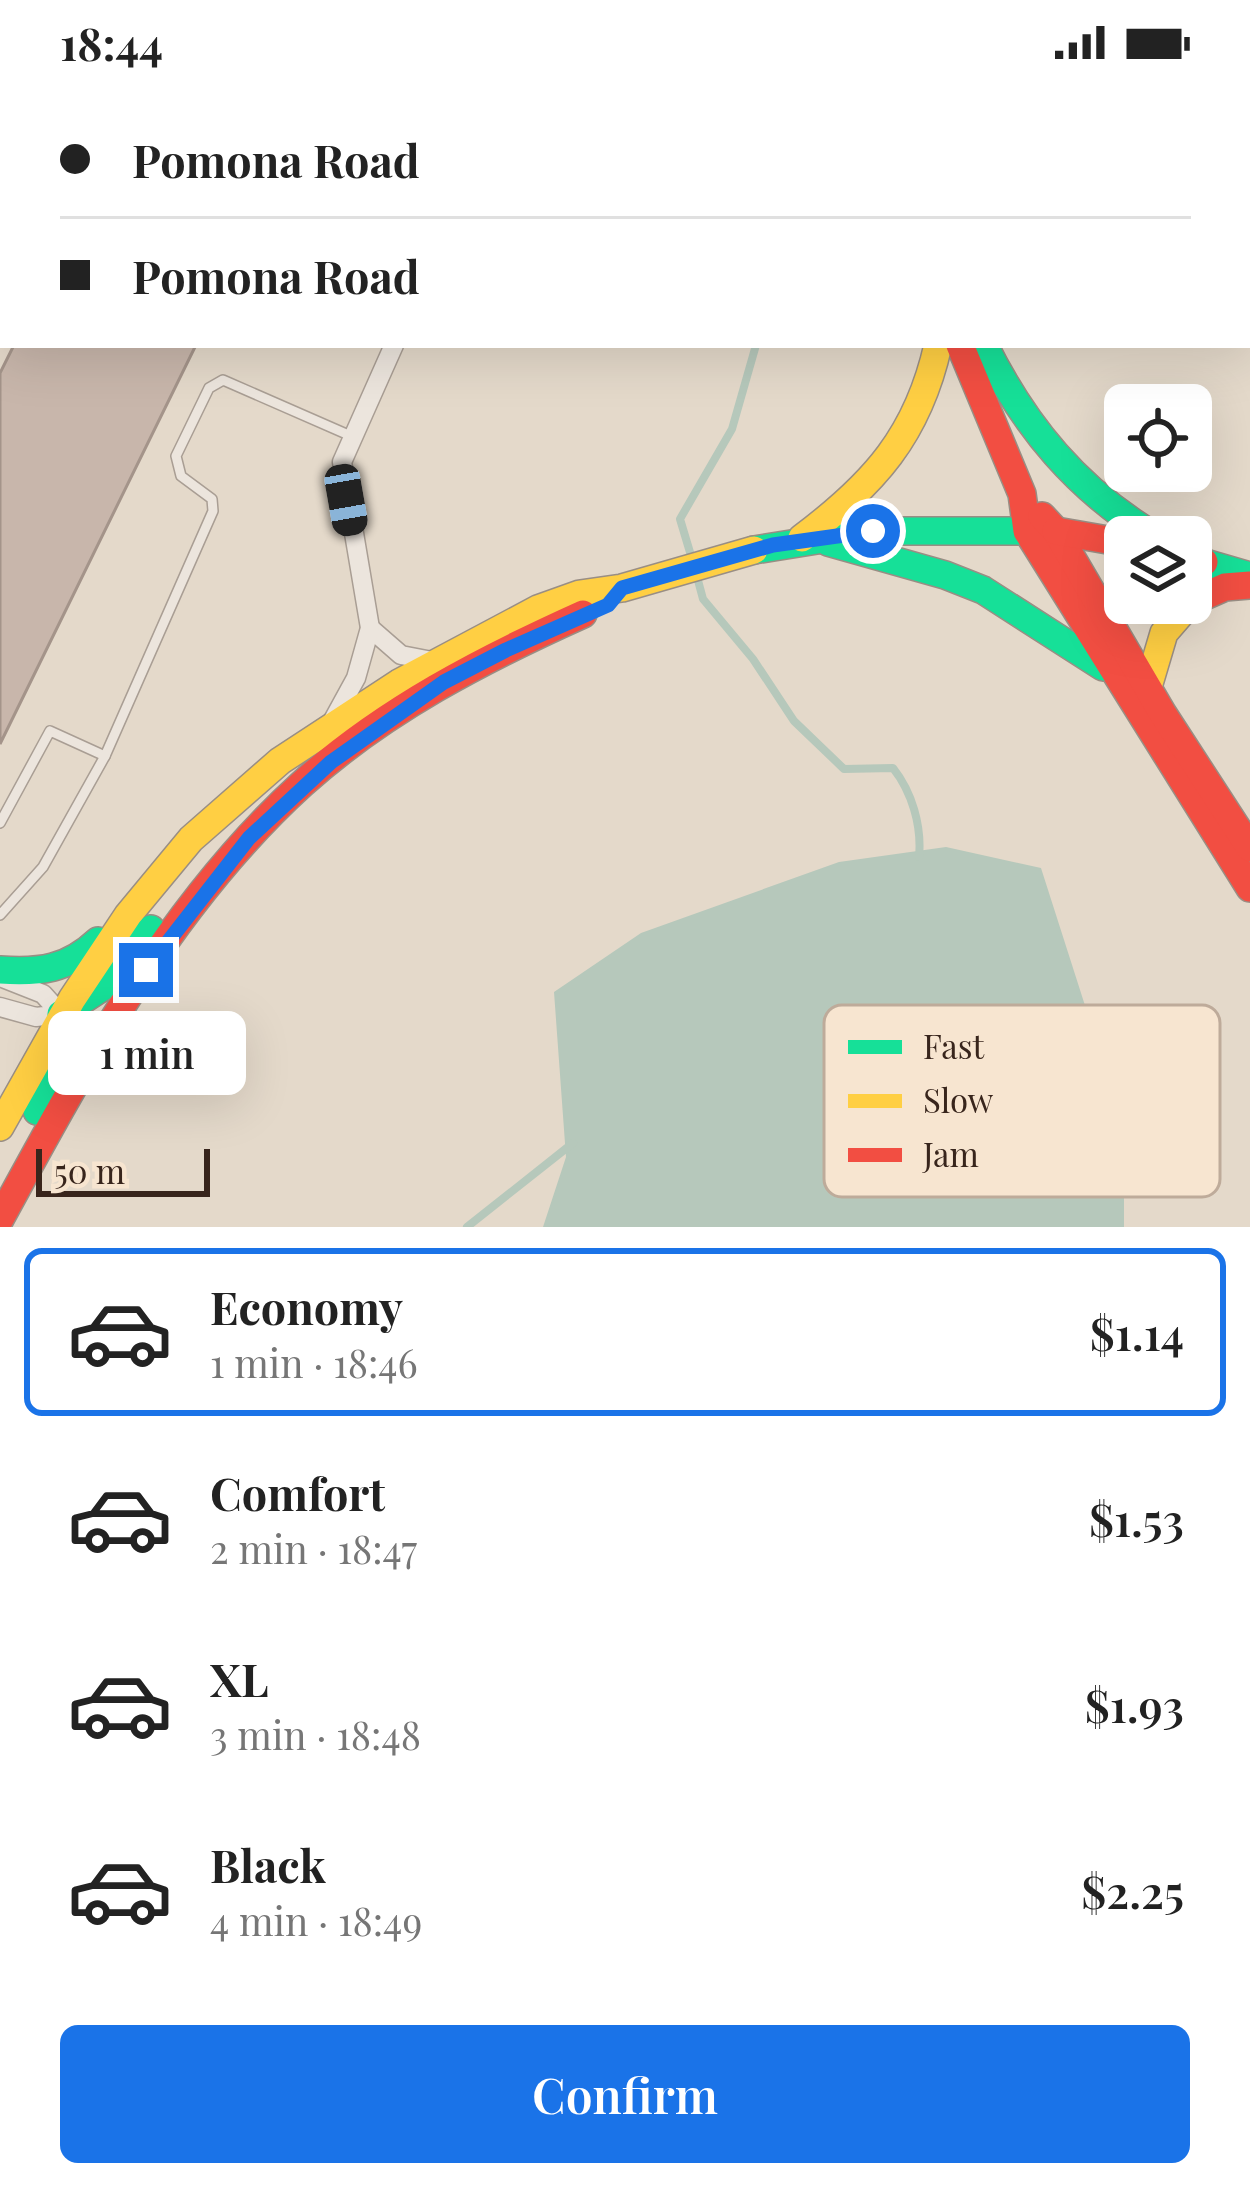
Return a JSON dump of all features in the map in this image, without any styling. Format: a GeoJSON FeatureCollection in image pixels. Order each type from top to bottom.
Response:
{"type":"FeatureCollection","features":[{"type":"Feature","properties":{"kind":"main road"},"geometry":{"type":"LineString","coordinates":[[808,540],[898,453],[921,410],[937,348]]}},
{"type":"Feature","properties":{"kind":"main road"},"geometry":{"type":"LineString","coordinates":[[961,348],[1022,494],[1027,531],[1250,888]]}},
{"type":"Feature","properties":{"kind":"main road"},"geometry":{"type":"LineString","coordinates":[[986,348],[1023,419],[1045,448],[1123,516]]}},
{"type":"Feature","properties":{"kind":"main road"},"geometry":{"type":"LineString","coordinates":[[1022,494],[1056,531],[1250,848]]}},
{"type":"Feature","properties":{"kind":"main road"},"geometry":{"type":"LineString","coordinates":[[0,1126],[61,1014],[147,894],[222,808],[328,728],[442,660],[534,613],[598,588],[622,588],[808,540],[931,529],[1056,531],[1104,539]]}},
{"type":"Feature","properties":{"kind":"main road"},"geometry":{"type":"LineString","coordinates":[[808,540],[980,588],[1114,673]]}},
{"type":"Feature","properties":{"kind":"main road"},"geometry":{"type":"LineString","coordinates":[[1212,566],[1250,581]]}},
{"type":"Feature","properties":{"kind":"main road"},"geometry":{"type":"LineString","coordinates":[[1212,593],[1250,581]]}},
{"type":"Feature","properties":{"kind":"main road"},"geometry":{"type":"LineString","coordinates":[[61,1014],[97,994],[209,860],[331,762],[436,687],[608,605],[622,588]]}},
{"type":"Feature","properties":{"kind":"main road"},"geometry":{"type":"LineString","coordinates":[[1148,687],[1164,633],[1172,624]]}},
{"type":"Feature","properties":{"kind":"main road"},"geometry":{"type":"LineString","coordinates":[[0,1219],[112,1020],[198,899],[271,814]]}},
{"type":"Feature","properties":{"kind":"main road"},"geometry":{"type":"LineString","coordinates":[[0,974],[68,966],[84,956],[136,898],[147,894]]}},
{"type":"Feature","properties":{"kind":"main road"},"geometry":{"type":"LineString","coordinates":[[0,1179],[58,1065],[61,1014]]}},
{"type":"Feature","properties":{"kind":"street"},"geometry":{"type":"LineString","coordinates":[[328,728],[356,678],[370,628],[342,462],[393,348]]}},
{"type":"Feature","properties":{"kind":"street"},"geometry":{"type":"LineString","coordinates":[[370,628],[401,656],[442,660]]}},
{"type":"Feature","properties":{"kind":"street"},"geometry":{"type":"LineString","coordinates":[[0,974],[43,994],[61,1014]]}},
{"type":"Feature","properties":{"kind":"street"},"geometry":{"type":"LineString","coordinates":[[0,1006],[36,1017],[61,1014]]}},
{"type":"Feature","properties":{"kind":"lane"},"geometry":{"type":"LineString","coordinates":[[0,915],[43,867],[105,756],[213,512],[212,499],[181,476],[176,456],[208,388],[223,380],[351,436]]}},
{"type":"Feature","properties":{"kind":"lane"},"geometry":{"type":"LineString","coordinates":[[0,823],[50,731],[105,756]]}},
{"type":"Feature","properties":{"kind":"shaded area"},"geometry":{"type":"Polygon","coordinates":[[[946,847],[1041,868],[1085,1005],[824,1005],[824,1197],[1124,1197],[1124,1227],[543,1227],[566,1157],[554,992],[641,933],[839,862],[946,847]]]}},
{"type":"Feature","properties":{"kind":"building"},"geometry":{"type":"Polygon","coordinates":[[[12,348],[195,348],[0,744],[0,373],[12,348]]]}},
{"type":"Feature","properties":{"kind":"waterway"},"geometry":{"type":"LineString","coordinates":[[692,559],[680,519],[732,429],[755,348]]}},
{"type":"Feature","properties":{"kind":"waterway"},"geometry":{"type":"LineString","coordinates":[[696,573],[703,599],[753,659],[794,721],[844,769],[893,768],[914,810],[919,857]]}},
{"type":"Feature","properties":{"kind":"waterway"},"geometry":{"type":"LineString","coordinates":[[467,1227],[573,1143]]}},
{"type":"Feature","properties":{"kind":"traffic: fast"},"geometry":{"type":"LineString","coordinates":[[986,348],[1017,403],[1056,454],[1124,516]]}},
{"type":"Feature","properties":{"kind":"traffic: fast"},"geometry":{"type":"LineString","coordinates":[[754,550],[873,531],[1056,531]]}},
{"type":"Feature","properties":{"kind":"traffic: fast"},"geometry":{"type":"LineString","coordinates":[[828,542],[983,590],[1103,667]]}},
{"type":"Feature","properties":{"kind":"traffic: fast"},"geometry":{"type":"LineString","coordinates":[[1212,565],[1250,576]]}},
{"type":"Feature","properties":{"kind":"traffic: fast"},"geometry":{"type":"LineString","coordinates":[[37,1111],[58,1065],[61,1014],[101,988],[151,929]]}},
{"type":"Feature","properties":{"kind":"traffic: fast"},"geometry":{"type":"LineString","coordinates":[[0,970],[53,967],[76,958],[98,941]]}},
{"type":"Feature","properties":{"kind":"traffic: slow"},"geometry":{"type":"LineString","coordinates":[[802,538],[851,498],[889,455],[918,406],[937,348]]}},
{"type":"Feature","properties":{"kind":"traffic: slow"},"geometry":{"type":"LineString","coordinates":[[0,1127],[72,999],[128,915],[191,839],[280,761],[399,683],[538,609],[754,550]]}},
{"type":"Feature","properties":{"kind":"traffic: slow"},"geometry":{"type":"LineString","coordinates":[[1148,687],[1164,633],[1172,624]]}},
{"type":"Feature","properties":{"kind":"traffic: jam"},"geometry":{"type":"LineString","coordinates":[[961,348],[1022,494],[1027,531],[1250,888]]}},
{"type":"Feature","properties":{"kind":"traffic: jam"},"geometry":{"type":"LineString","coordinates":[[1042,516],[1056,531],[1163,714],[1250,848]]}},
{"type":"Feature","properties":{"kind":"traffic: jam"},"geometry":{"type":"LineString","coordinates":[[1056,531],[1104,539]]}},
{"type":"Feature","properties":{"kind":"traffic: jam"},"geometry":{"type":"LineString","coordinates":[[1212,593],[1250,585]]}},
{"type":"Feature","properties":{"kind":"traffic: jam"},"geometry":{"type":"LineString","coordinates":[[0,1219],[133,989],[211,881],[255,831],[302,784],[366,733],[472,668],[583,614]]}},
{"type":"Feature","properties":{"kind":"route"},"geometry":{"type":"LineString","coordinates":[[146,970],[198,899],[271,814],[331,762],[444,682],[608,605],[622,588],[773,545],[873,531]]}}]}
